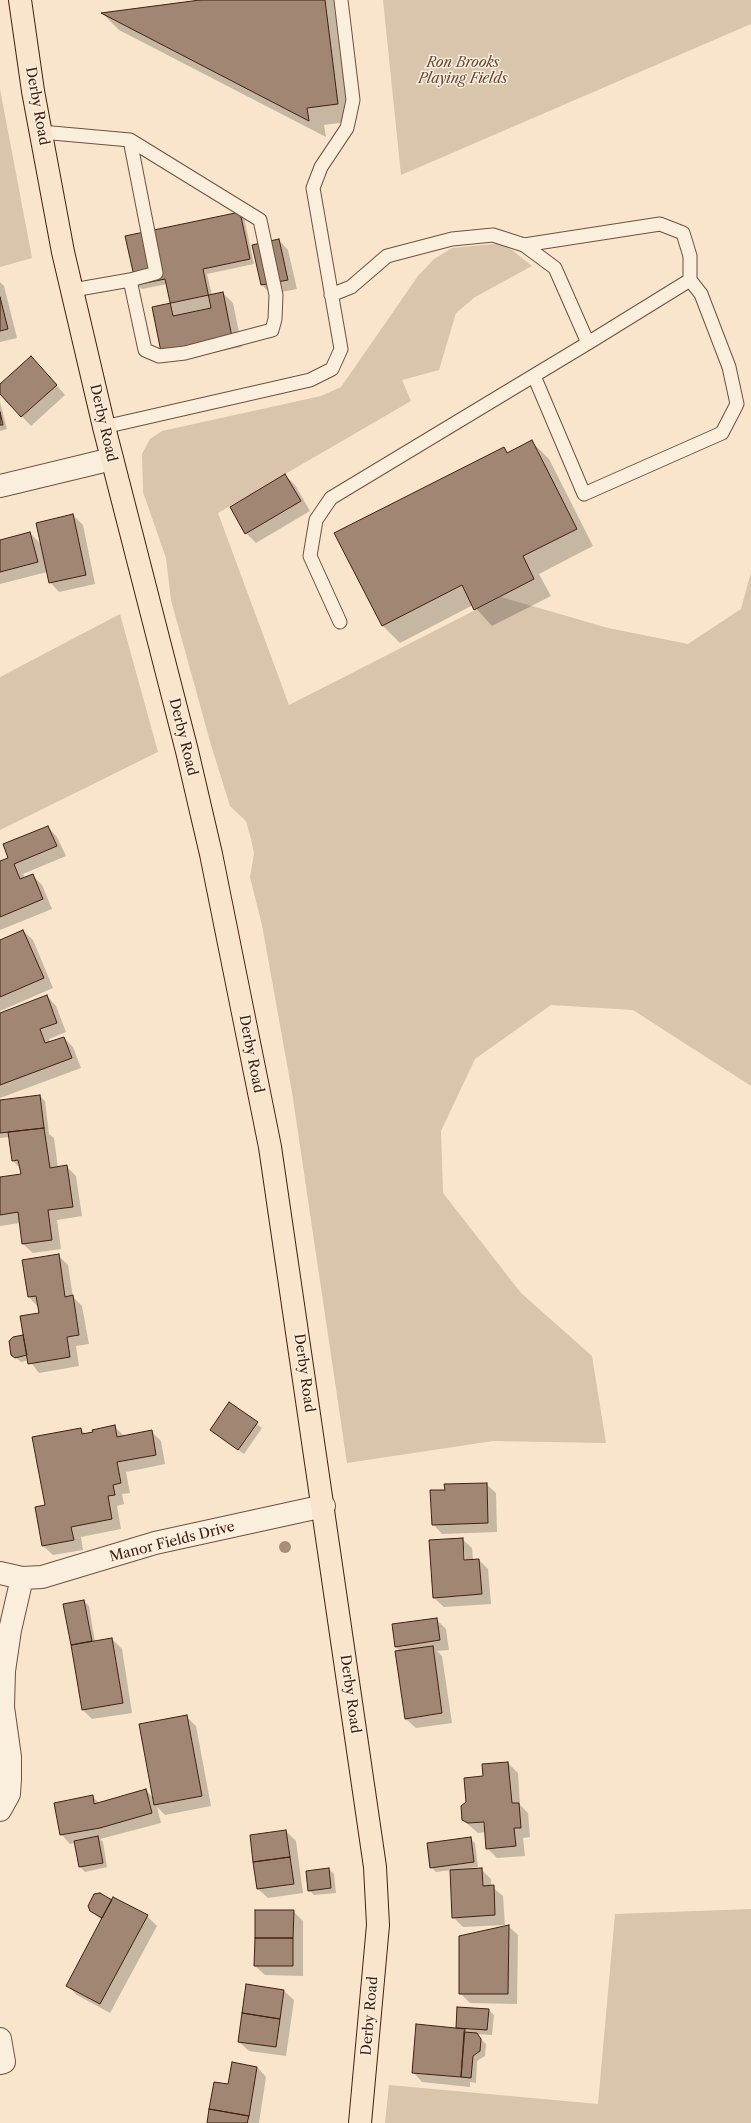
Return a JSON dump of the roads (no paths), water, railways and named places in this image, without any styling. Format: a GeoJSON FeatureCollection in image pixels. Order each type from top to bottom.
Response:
{"type":"FeatureCollection","features":[{"type":"Feature","properties":{"kind":"main road","name":"Derby Road"},"geometry":{"type":"LineString","coordinates":[[20,0],[41,132],[63,252],[104,427],[187,752],[211,854],[270,1148],[324,1506],[375,1867],[378,1925],[360,2123]]}},
{"type":"Feature","properties":{"kind":"street"},"geometry":{"type":"LineString","coordinates":[[0,486],[112,459]]}},
{"type":"Feature","properties":{"kind":"street","name":"Manor Fields Drive"},"geometry":{"type":"LineString","coordinates":[[0,1573],[22,1578],[42,1577],[155,1543],[324,1506]]}},
{"type":"Feature","properties":{"kind":"street"},"geometry":{"type":"LineString","coordinates":[[0,1810],[9,1794],[10,1779],[10,1757],[3,1707],[4,1671],[10,1630],[22,1578]]}},
{"type":"Feature","properties":{"kind":"street"},"geometry":{"type":"LineString","coordinates":[[0,2039],[2,2062]]}},
{"type":"Feature","properties":{"kind":"lane"},"geometry":{"type":"LineString","coordinates":[[104,427],[310,380],[332,369],[340,349],[313,188],[321,167],[347,128],[353,100],[341,0]]}},
{"type":"Feature","properties":{"kind":"lane"},"geometry":{"type":"LineString","coordinates":[[41,132],[130,140],[260,220],[276,294],[275,319],[272,330],[185,353],[159,356],[145,350],[130,280]]}},
{"type":"Feature","properties":{"kind":"lane"},"geometry":{"type":"LineString","coordinates":[[73,290],[130,280],[156,273],[130,140]]}},
{"type":"Feature","properties":{"kind":"lane"},"geometry":{"type":"LineString","coordinates":[[524,245],[660,224],[683,233],[690,256],[690,280],[702,294],[729,367],[737,404],[722,433],[584,494],[534,376]]}},
{"type":"Feature","properties":{"kind":"lane"},"geometry":{"type":"LineString","coordinates":[[331,295],[351,287],[387,256],[452,239],[493,235],[524,245],[555,268],[588,343]]}},
{"type":"Feature","properties":{"kind":"lane"},"geometry":{"type":"LineString","coordinates":[[340,622],[310,556],[316,520],[331,498],[690,280]]}},
{"type":"Feature","properties":{"kind":"park label","name":"Ron Brooks Playing Fields"},"geometry":{"type":"Point","coordinates":[463,72]}}]}
